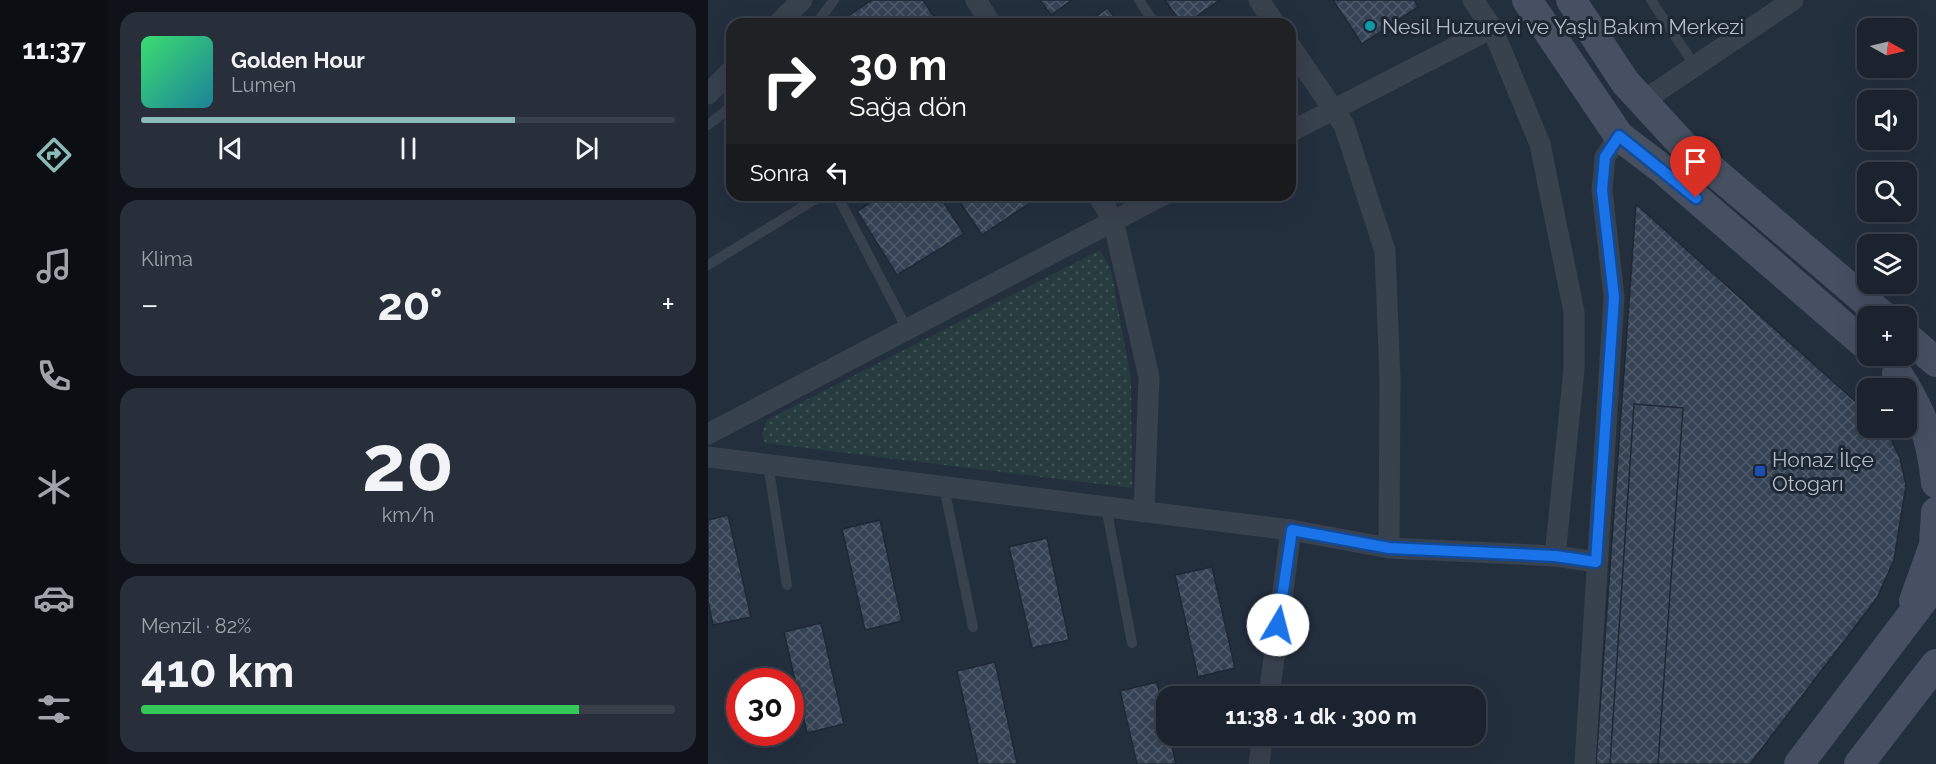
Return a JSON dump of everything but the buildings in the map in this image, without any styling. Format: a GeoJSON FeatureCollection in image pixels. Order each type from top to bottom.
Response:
{"type":"FeatureCollection","features":[{"type":"Feature","properties":{"kind":"street"},"geometry":{"type":"LineString","coordinates":[[784,18],[802,0]]}},
{"type":"Feature","properties":{"kind":"street"},"geometry":{"type":"LineString","coordinates":[[976,0],[987,18]]}},
{"type":"Feature","properties":{"kind":"street"},"geometry":{"type":"LineString","coordinates":[[1258,0],[1271,18]]}},
{"type":"Feature","properties":{"kind":"street"},"geometry":{"type":"LineString","coordinates":[[1473,0],[1492,28],[1540,144],[1574,312],[1574,369],[1555,556]]}},
{"type":"Feature","properties":{"kind":"street"},"geometry":{"type":"LineString","coordinates":[[1527,0],[1619,136],[1661,168],[1857,337]]}},
{"type":"Feature","properties":{"kind":"street"},"geometry":{"type":"LineString","coordinates":[[1571,0],[1625,82],[1682,144],[1871,306]]}},
{"type":"Feature","properties":{"kind":"street"},"geometry":{"type":"LineString","coordinates":[[1643,101],[1793,0]]}},
{"type":"Feature","properties":{"kind":"street"},"geometry":{"type":"LineString","coordinates":[[1296,129],[1492,28]]}},
{"type":"Feature","properties":{"kind":"street"},"geometry":{"type":"LineString","coordinates":[[1296,55],[1344,125],[1385,252],[1390,379],[1389,548]]}},
{"type":"Feature","properties":{"kind":"street"},"geometry":{"type":"LineString","coordinates":[[708,94],[726,78]]}},
{"type":"Feature","properties":{"kind":"street"},"geometry":{"type":"LineString","coordinates":[[1584,764],[1614,297],[1602,190],[1605,157],[1619,136]]}},
{"type":"Feature","properties":{"kind":"street"},"geometry":{"type":"LineString","coordinates":[[1102,201],[1113,220],[1149,377],[1144,512]]}},
{"type":"Feature","properties":{"kind":"street"},"geometry":{"type":"LineString","coordinates":[[708,434],[1151,201]]}},
{"type":"Feature","properties":{"kind":"street"},"geometry":{"type":"LineString","coordinates":[[1917,345],[1935,359]]}},
{"type":"Feature","properties":{"kind":"street"},"geometry":{"type":"LineString","coordinates":[[1888,366],[1919,408],[1933,456],[1936,483]]}},
{"type":"Feature","properties":{"kind":"street"},"geometry":{"type":"LineString","coordinates":[[1889,366],[1936,407]]}},
{"type":"Feature","properties":{"kind":"street"},"geometry":{"type":"LineString","coordinates":[[708,457],[1292,530],[1389,548],[1555,556],[1596,562]]}},
{"type":"Feature","properties":{"kind":"street"},"geometry":{"type":"LineString","coordinates":[[1900,630],[1920,588],[1934,544],[1936,512]]}},
{"type":"Feature","properties":{"kind":"street"},"geometry":{"type":"LineString","coordinates":[[1270,686],[1292,530]]}},
{"type":"Feature","properties":{"kind":"street"},"geometry":{"type":"LineString","coordinates":[[1799,764],[1936,583]]}},
{"type":"Feature","properties":{"kind":"street"},"geometry":{"type":"LineString","coordinates":[[1859,764],[1936,664]]}},
{"type":"Feature","properties":{"kind":"street"},"geometry":{"type":"LineString","coordinates":[[1259,764],[1261,746]]}},
{"type":"Feature","properties":{"kind":"lane"},"geometry":{"type":"LineString","coordinates":[[820,18],[834,0]]}},
{"type":"Feature","properties":{"kind":"lane"},"geometry":{"type":"LineString","coordinates":[[1138,0],[1151,18]]}},
{"type":"Feature","properties":{"kind":"lane"},"geometry":{"type":"LineString","coordinates":[[1651,0],[1695,66]]}},
{"type":"Feature","properties":{"kind":"lane"},"geometry":{"type":"LineString","coordinates":[[708,125],[726,110]]}},
{"type":"Feature","properties":{"kind":"lane"},"geometry":{"type":"LineString","coordinates":[[708,265],[812,201]]}},
{"type":"Feature","properties":{"kind":"lane"},"geometry":{"type":"LineString","coordinates":[[840,201],[907,329]]}},
{"type":"Feature","properties":{"kind":"lane"},"geometry":{"type":"LineString","coordinates":[[768,464],[787,585]]}},
{"type":"Feature","properties":{"kind":"lane"},"geometry":{"type":"LineString","coordinates":[[944,486],[973,627]]}},
{"type":"Feature","properties":{"kind":"lane"},"geometry":{"type":"LineString","coordinates":[[1106,507],[1131,643]]}},
{"type":"Feature","properties":{"kind":"green space"},"geometry":{"type":"Polygon","coordinates":[[[1100,250],[1111,270],[1131,380],[1132,488],[765,443],[762,434],[767,420],[1100,250]]]}},
{"type":"Feature","properties":{"kind":"place","name":"Nesil Huzurevi ve Yaşlı Bakım Merkezi"},"geometry":{"type":"Point","coordinates":[1370,26]}},
{"type":"Feature","properties":{"kind":"place","name":"Honaz İlçe Otogarı"},"geometry":{"type":"Point","coordinates":[1760,471]}},
{"type":"Feature","properties":{"kind":"route"},"geometry":{"type":"LineString","coordinates":[[1278,625],[1292,530],[1389,548],[1555,556],[1596,562],[1614,297],[1602,190],[1605,157],[1619,136],[1696,198]]}}]}
